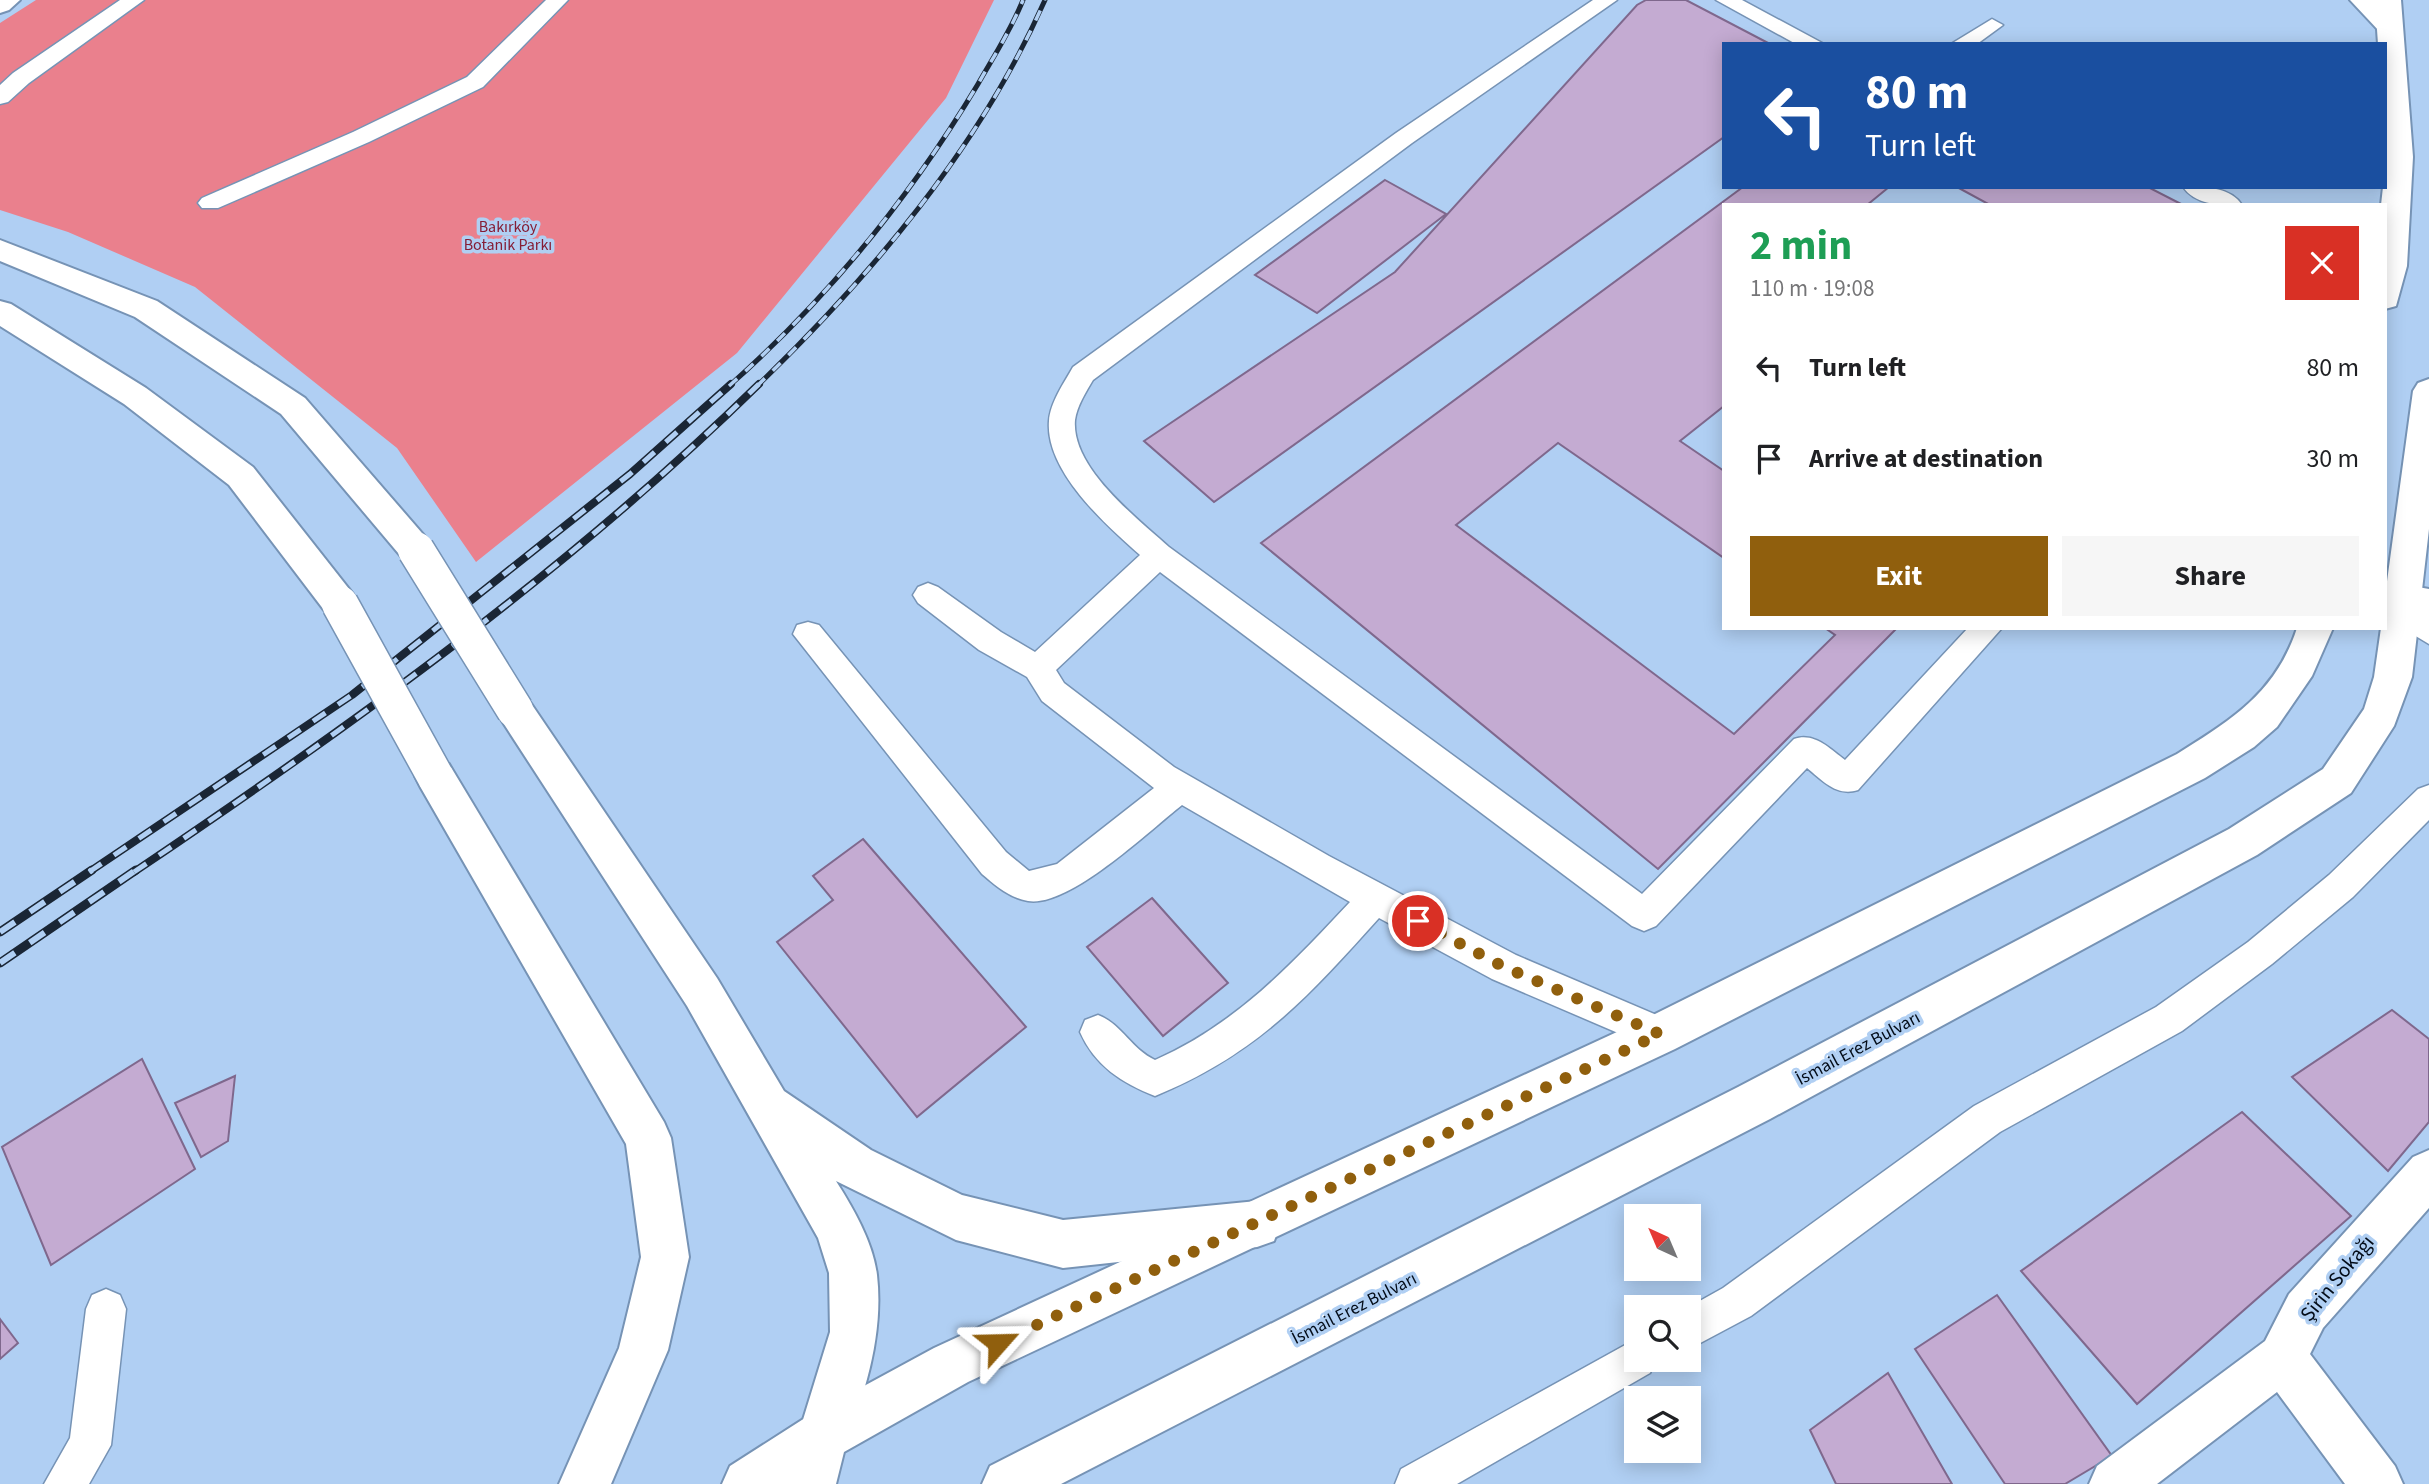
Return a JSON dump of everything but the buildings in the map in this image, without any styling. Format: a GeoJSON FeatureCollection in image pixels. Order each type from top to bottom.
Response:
{"type":"FeatureCollection","features":[{"type":"Feature","properties":{"kind":"street"},"geometry":{"type":"LineString","coordinates":[[0,5],[7,0]]}},
{"type":"Feature","properties":{"kind":"street"},"geometry":{"type":"LineString","coordinates":[[2363,0],[2388,13],[2399,157],[2392,266],[2387,290]]}},
{"type":"Feature","properties":{"kind":"street"},"geometry":{"type":"LineString","coordinates":[[0,250],[146,309],[293,406],[415,550],[523,721],[702,992],[838,1228],[853,1273],[854,1332],[810,1484]]}},
{"type":"Feature","properties":{"kind":"street"},"geometry":{"type":"LineString","coordinates":[[0,312],[135,396],[241,476],[340,604],[435,776],[648,1138],[665,1256],[643,1350],[585,1484]]}},
{"type":"Feature","properties":{"kind":"street","name":"İsmail Erez Bulvarı"},"geometry":{"type":"LineString","coordinates":[[1007,1484],[1754,1103],[2242,842],[2337,781],[2381,715],[2415,611],[2429,391]]}},
{"type":"Feature","properties":{"kind":"street"},"geometry":{"type":"LineString","coordinates":[[748,1484],[823,1436],[951,1365],[1660,1034],[2191,766],[2256,723],[2287,682],[2314,630]]}},
{"type":"Feature","properties":{"kind":"street"},"geometry":{"type":"LineString","coordinates":[[767,1103],[855,1166],[956,1217],[1063,1244],[1257,1224]]}},
{"type":"Feature","properties":{"kind":"street","name":"Şirin Sokağı"},"geometry":{"type":"LineString","coordinates":[[2115,1484],[2283,1358],[2306,1311],[2429,1173]]}},
{"type":"Feature","properties":{"kind":"street"},"geometry":{"type":"LineString","coordinates":[[2283,1358],[2377,1484]]}},
{"type":"Feature","properties":{"kind":"lane"},"geometry":{"type":"LineString","coordinates":[[0,97],[21,78],[134,0]]}},
{"type":"Feature","properties":{"kind":"lane"},"geometry":{"type":"LineString","coordinates":[[210,203],[361,137],[475,82],[558,0]]}},
{"type":"Feature","properties":{"kind":"lane"},"geometry":{"type":"LineString","coordinates":[[1607,0],[1404,138],[1082,374],[1062,420],[1067,450],[1104,504],[1159,555],[1644,915],[1805,750],[1847,780],[1985,630]]}},
{"type":"Feature","properties":{"kind":"lane"},"geometry":{"type":"LineString","coordinates":[[1726,0],[1808,42]]}},
{"type":"Feature","properties":{"kind":"lane"},"geometry":{"type":"LineString","coordinates":[[1965,42],[1992,25]]}},
{"type":"Feature","properties":{"kind":"lane"},"geometry":{"type":"LineString","coordinates":[[2199,189],[2226,203]]}},
{"type":"Feature","properties":{"kind":"lane"},"geometry":{"type":"LineString","coordinates":[[1038,668],[1159,555]]}},
{"type":"Feature","properties":{"kind":"lane"},"geometry":{"type":"LineString","coordinates":[[928,595],[990,641],[1038,668],[1053,692],[1180,787],[1504,967],[1660,1034]]}},
{"type":"Feature","properties":{"kind":"lane"},"geometry":{"type":"LineString","coordinates":[[808,634],[994,863],[1012,880],[1029,887],[1050,885],[1069,876],[1180,787]]}},
{"type":"Feature","properties":{"kind":"lane"},"geometry":{"type":"LineString","coordinates":[[1701,1322],[1737,1302],[1987,1119],[2179,1012],[2260,953],[2341,886],[2429,799]]}},
{"type":"Feature","properties":{"kind":"lane"},"geometry":{"type":"LineString","coordinates":[[1098,1032],[1128,1066],[1155,1078],[1184,1067],[1239,1036],[1271,1011],[1376,898]]}},
{"type":"Feature","properties":{"kind":"lane"},"geometry":{"type":"LineString","coordinates":[[65,1484],[90,1445],[106,1309]]}},
{"type":"Feature","properties":{"kind":"lane"},"geometry":{"type":"LineString","coordinates":[[1416,1484],[1624,1366]]}},
{"type":"Feature","properties":{"kind":"green space","name":"Bakırköy Botanik Parkı"},"geometry":{"type":"Polygon","coordinates":[[[36,0],[994,0],[946,98],[737,353],[476,562],[397,448],[195,287],[68,232],[0,210],[0,23],[36,0]]]}},
{"type":"Feature","properties":{"kind":"railway"},"geometry":{"type":"LineString","coordinates":[[729,386],[765,353],[833,282],[895,206],[952,126],[1008,32],[1023,0]]}},
{"type":"Feature","properties":{"kind":"railway"},"geometry":{"type":"LineString","coordinates":[[757,386],[841,300],[920,206],[989,107],[1045,0]]}},
{"type":"Feature","properties":{"kind":"railway"},"geometry":{"type":"LineString","coordinates":[[89,872],[352,695],[630,474],[731,384]]}},
{"type":"Feature","properties":{"kind":"railway"},"geometry":{"type":"LineString","coordinates":[[134,872],[298,759],[458,642],[612,518],[759,384]]}},
{"type":"Feature","properties":{"kind":"railway"},"geometry":{"type":"LineString","coordinates":[[0,932],[92,870]]}},
{"type":"Feature","properties":{"kind":"railway"},"geometry":{"type":"LineString","coordinates":[[0,963],[136,870]]}},
{"type":"Feature","properties":{"kind":"route"},"geometry":{"type":"LineString","coordinates":[[998,1343],[1660,1034],[1504,967],[1418,921]]}}]}
